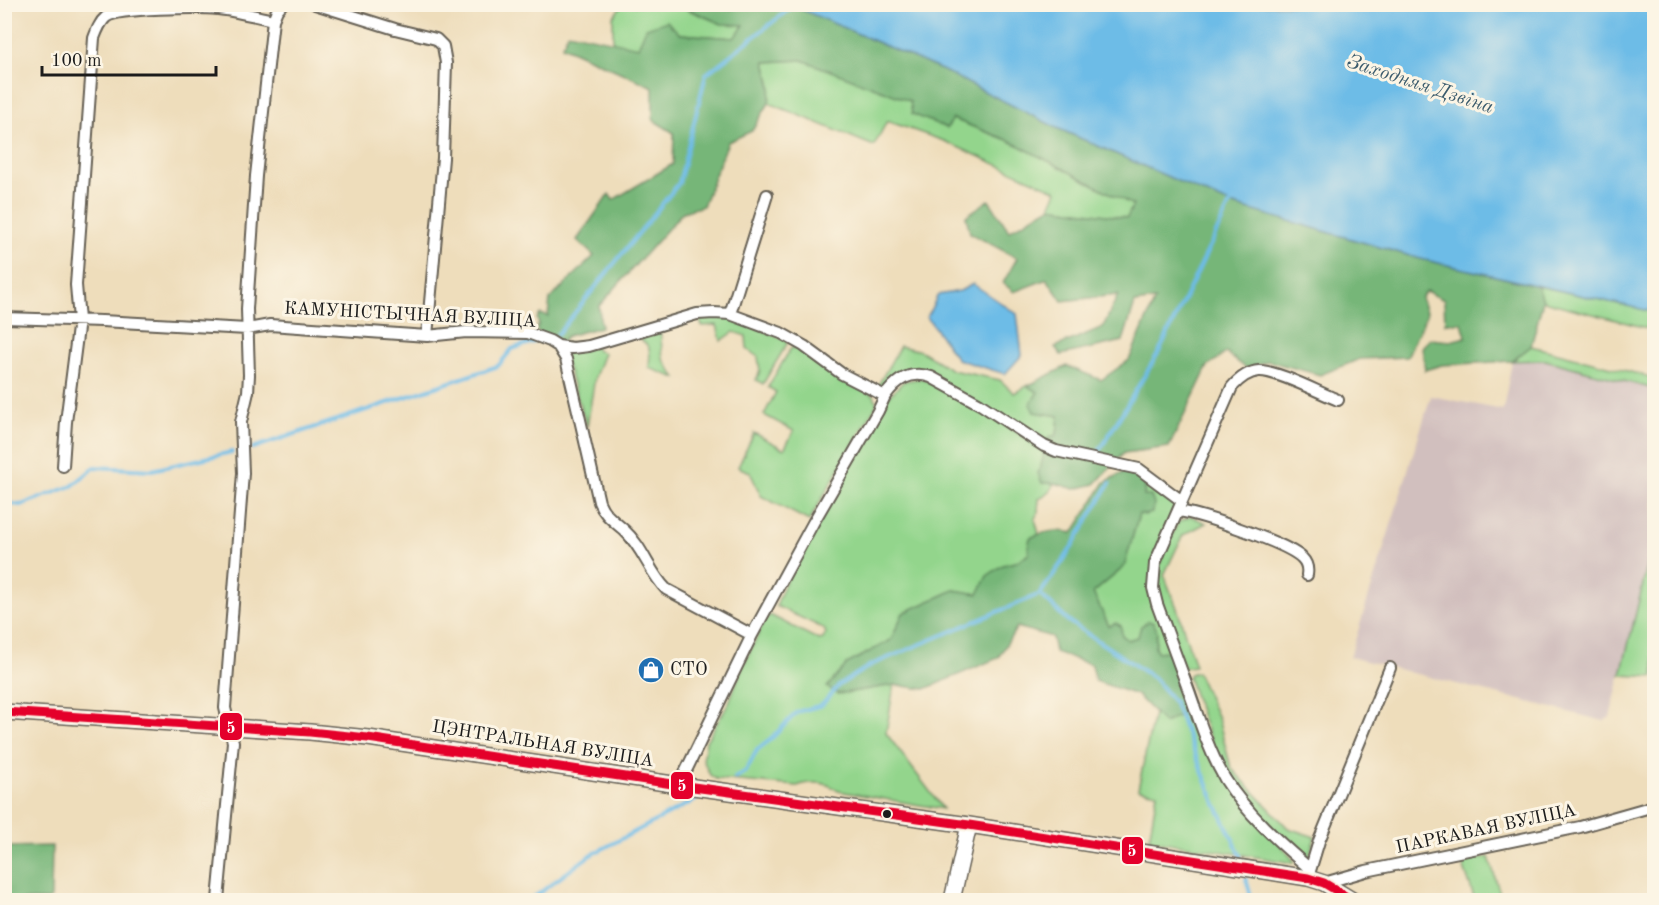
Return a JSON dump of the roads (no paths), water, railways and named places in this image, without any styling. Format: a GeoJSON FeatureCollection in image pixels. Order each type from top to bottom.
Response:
{"type":"FeatureCollection","features":[{"type":"Feature","properties":{"kind":"main road","name":"ЦЭНТРАЛЬНАЯ ВУЛІЦА"},"geometry":{"type":"LineString","coordinates":[[4,712],[229,726],[368,738],[679,785],[1309,874],[1352,900]]}},
{"type":"Feature","properties":{"kind":"main road"},"geometry":{"type":"LineString","coordinates":[[952,900],[969,825]]}},
{"type":"Feature","properties":{"kind":"street"},"geometry":{"type":"LineString","coordinates":[[218,900],[233,742],[225,708],[243,473],[241,422],[248,392],[247,329],[256,176],[273,20],[282,4]]}},
{"type":"Feature","properties":{"kind":"street"},"geometry":{"type":"LineString","coordinates":[[315,4],[436,39],[443,46],[446,63],[443,158],[427,336]]}},
{"type":"Feature","properties":{"kind":"street"},"geometry":{"type":"LineString","coordinates":[[63,466],[66,422],[79,320],[76,285],[94,38],[97,29],[105,18],[113,14],[151,9],[216,9],[273,20]]}},
{"type":"Feature","properties":{"kind":"street"},"geometry":{"type":"LineString","coordinates":[[730,314],[767,195]]}},
{"type":"Feature","properties":{"kind":"street"},"geometry":{"type":"LineString","coordinates":[[558,346],[573,348],[589,346],[697,314],[730,314],[781,333],[804,346],[842,374],[885,396]]}},
{"type":"Feature","properties":{"kind":"street","name":"КАМУНІСТЫЧНАЯ ВУЛІЦА"},"geometry":{"type":"LineString","coordinates":[[4,318],[247,329],[270,325],[427,336],[466,332],[528,333],[550,341],[558,346],[566,358],[602,510],[637,545],[658,581],[666,589],[752,635]]}},
{"type":"Feature","properties":{"kind":"street"},"geometry":{"type":"LineString","coordinates":[[1338,400],[1268,371],[1248,374],[1238,380],[1232,387],[1155,563],[1153,588],[1198,717],[1227,781],[1270,833],[1309,874],[1319,841],[1390,668]]}},
{"type":"Feature","properties":{"kind":"street"},"geometry":{"type":"LineString","coordinates":[[679,785],[752,635],[813,523],[885,396],[893,384],[903,378],[922,374],[930,377],[980,404],[1056,452],[1139,469],[1180,506],[1248,532],[1301,557],[1306,562],[1307,575]]}},
{"type":"Feature","properties":{"kind":"street","name":"ПАРКАВАЯ ВУЛІЦА"},"geometry":{"type":"LineString","coordinates":[[1324,884],[1366,871],[1580,827],[1654,806]]}},
{"type":"Feature","properties":{"kind":"water","name":"Заходняя Дзвіна"},"geometry":{"type":"Polygon","coordinates":[[[791,5],[1654,5],[1654,312],[1421,259],[1230,204],[1057,128],[944,71],[791,5]]]}},
{"type":"Feature","properties":{"kind":"water"},"geometry":{"type":"Polygon","coordinates":[[[973,284],[1017,314],[1022,355],[1005,374],[957,359],[927,317],[938,295],[960,291],[973,284]]]}},
{"type":"Feature","properties":{"kind":"waterway"},"geometry":{"type":"LineString","coordinates":[[557,335],[679,183],[706,74],[796,4]]}},
{"type":"Feature","properties":{"kind":"waterway"},"geometry":{"type":"LineString","coordinates":[[1100,450],[1160,350],[1231,202]]}},
{"type":"Feature","properties":{"kind":"waterway"},"geometry":{"type":"LineString","coordinates":[[253,448],[498,366],[512,349],[533,342]]}},
{"type":"Feature","properties":{"kind":"waterway"},"geometry":{"type":"LineString","coordinates":[[4,503],[21,505],[72,486],[95,467],[152,470],[232,452]]}},
{"type":"Feature","properties":{"kind":"waterway"},"geometry":{"type":"LineString","coordinates":[[735,778],[746,771],[757,750],[797,712],[822,705],[839,685],[871,665],[1040,594],[1067,555],[1110,483]]}},
{"type":"Feature","properties":{"kind":"waterway"},"geometry":{"type":"LineString","coordinates":[[1040,594],[1068,621],[1154,678],[1174,702],[1214,800],[1240,854],[1240,859]]}},
{"type":"Feature","properties":{"kind":"waterway"},"geometry":{"type":"LineString","coordinates":[[530,900],[589,856],[697,799]]}},
{"type":"Feature","properties":{"kind":"waterway"},"geometry":{"type":"LineString","coordinates":[[1246,879],[1252,900]]}},
{"type":"Feature","properties":{"kind":"place","name":"СТО"},"geometry":{"type":"Point","coordinates":[651,670]}}]}
